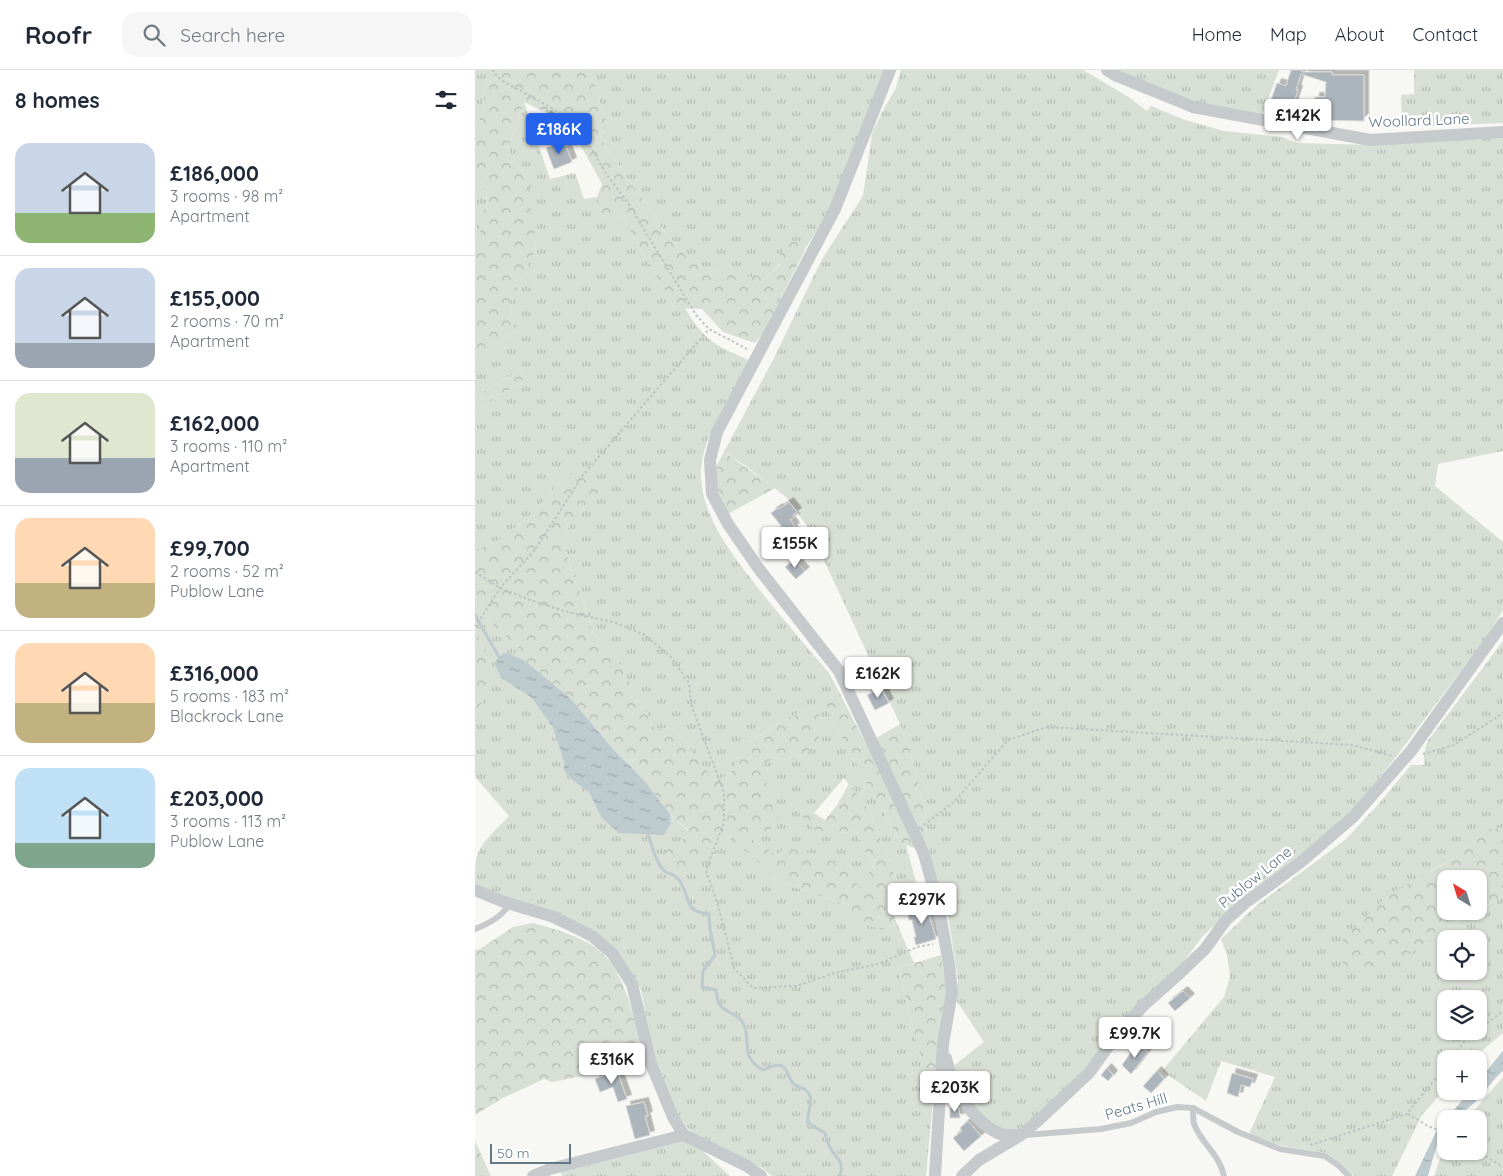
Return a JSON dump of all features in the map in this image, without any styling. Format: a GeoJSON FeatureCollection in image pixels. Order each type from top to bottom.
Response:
{"type":"FeatureCollection","features":[{"type":"Feature","properties":{"kind":"street"},"geometry":{"type":"LineString","coordinates":[[889,70],[835,209],[717,432],[710,460],[712,494],[728,524],[759,569],[839,671],[924,854],[939,909],[952,992],[943,1044],[935,1176]]}},
{"type":"Feature","properties":{"kind":"street","name":"Woollard Lane"},"geometry":{"type":"LineString","coordinates":[[1107,70],[1117,76],[1193,107],[1370,140],[1503,132]]}},
{"type":"Feature","properties":{"kind":"street","name":"Publow Lane"},"geometry":{"type":"LineString","coordinates":[[962,1176],[979,1160],[1021,1135],[1041,1119],[1089,1073],[1118,1033],[1144,1005],[1205,949],[1226,920],[1245,903],[1301,862],[1353,817],[1407,756],[1503,623]]}},
{"type":"Feature","properties":{"kind":"street"},"geometry":{"type":"LineString","coordinates":[[475,890],[566,923],[592,936],[612,953],[632,984],[651,1064],[673,1117],[684,1135],[747,1166],[761,1176]]}},
{"type":"Feature","properties":{"kind":"street"},"geometry":{"type":"LineString","coordinates":[[943,1044],[948,1068],[957,1090],[970,1109],[985,1124],[999,1134],[1021,1135]]}},
{"type":"Feature","properties":{"kind":"street"},"geometry":{"type":"LineString","coordinates":[[533,1176],[550,1169],[684,1135]]}},
{"type":"Feature","properties":{"kind":"lane"},"geometry":{"type":"LineString","coordinates":[[475,929],[497,918],[510,904]]}},
{"type":"Feature","properties":{"kind":"lane","name":"Peats Hill"},"geometry":{"type":"LineString","coordinates":[[1021,1135],[1101,1129],[1131,1123],[1156,1112],[1177,1107],[1193,1108],[1251,1137],[1280,1149],[1325,1156],[1349,1176]]}},
{"type":"Feature","properties":{"kind":"lane"},"geometry":{"type":"LineString","coordinates":[[1193,1108],[1195,1127],[1217,1159],[1224,1176]]}},
{"type":"Feature","properties":{"kind":"path"},"geometry":{"type":"LineString","coordinates":[[492,70],[501,80],[557,110],[589,145],[607,175],[628,203],[696,315],[709,329],[742,345],[758,356]]}},
{"type":"Feature","properties":{"kind":"path"},"geometry":{"type":"LineString","coordinates":[[475,627],[500,588],[535,550],[583,475],[709,329]]}},
{"type":"Feature","properties":{"kind":"path"},"geometry":{"type":"LineString","coordinates":[[475,572],[500,588],[530,600],[568,612],[616,623],[645,635],[671,657],[689,683],[691,704],[724,793],[724,822],[706,870],[719,909],[734,968],[753,988],[795,986],[835,973],[878,964],[917,947],[945,942]]}},
{"type":"Feature","properties":{"kind":"path"},"geometry":{"type":"LineString","coordinates":[[914,833],[954,802],[1008,740],[1047,727],[1352,746],[1407,756],[1424,754],[1454,745],[1503,713]]}},
{"type":"Feature","properties":{"kind":"path"},"geometry":{"type":"LineString","coordinates":[[1487,1023],[1503,1011]]}},
{"type":"Feature","properties":{"kind":"path"},"geometry":{"type":"LineString","coordinates":[[1458,1050],[1466,1040]]}},
{"type":"Feature","properties":{"kind":"path"},"geometry":{"type":"LineString","coordinates":[[1303,1147],[1407,1114],[1437,1076]]}},
{"type":"Feature","properties":{"kind":"path"},"geometry":{"type":"LineString","coordinates":[[1407,1114],[1437,1129]]}},
{"type":"Feature","properties":{"kind":"path"},"geometry":{"type":"LineString","coordinates":[[1487,1157],[1503,1167]]}},
{"type":"Feature","properties":{"kind":"green space"},"geometry":{"type":"Polygon","coordinates":[[[475,70],[509,70],[486,83],[482,115],[475,127],[475,70]]]}},
{"type":"Feature","properties":{"kind":"green space"},"geometry":{"type":"Polygon","coordinates":[[[509,70],[590,70],[606,121],[601,139],[664,231],[690,261],[713,270],[751,277],[760,275],[763,280],[781,264],[778,257],[791,240],[807,246],[763,333],[755,343],[723,332],[702,309],[675,308],[622,217],[603,220],[597,197],[602,184],[581,146],[551,115],[524,102],[508,148],[520,169],[535,181],[526,193],[532,213],[536,249],[510,303],[514,332],[475,360],[475,238],[480,234],[480,214],[488,205],[484,184],[475,182],[475,127],[482,115],[486,83],[509,70]]]}},
{"type":"Feature","properties":{"kind":"green space"},"geometry":{"type":"Polygon","coordinates":[[[590,70],[886,70],[832,206],[807,246],[791,240],[781,263],[763,280],[713,270],[690,261],[664,231],[601,139],[606,121],[590,70]]]}},
{"type":"Feature","properties":{"kind":"green space"},"geometry":{"type":"Polygon","coordinates":[[[901,70],[1083,70],[1127,96],[1147,111],[1151,106],[1185,120],[1224,131],[1283,137],[1296,143],[1369,145],[1503,138],[1503,451],[1438,464],[1435,486],[1503,542],[1503,610],[1487,636],[1396,757],[1347,817],[1302,855],[1251,891],[1203,936],[1177,970],[1084,1070],[1018,1130],[1002,1130],[982,1117],[972,1106],[952,1067],[984,1042],[956,1000],[958,980],[947,909],[928,853],[923,803],[909,748],[900,724],[810,530],[786,497],[746,466],[724,452],[773,360],[822,259],[863,196],[872,134],[896,88],[901,70]]]}},
{"type":"Feature","properties":{"kind":"green space"},"geometry":{"type":"Polygon","coordinates":[[[1116,70],[1279,70],[1261,117],[1191,101],[1116,70]]]}},
{"type":"Feature","properties":{"kind":"green space"},"geometry":{"type":"Polygon","coordinates":[[[1414,70],[1503,70],[1503,123],[1402,127],[1401,95],[1414,94],[1414,70]]]}},
{"type":"Feature","properties":{"kind":"green space"},"geometry":{"type":"Polygon","coordinates":[[[524,102],[550,179],[575,173],[584,199],[597,197],[603,219],[622,217],[675,308],[685,308],[698,328],[719,346],[749,360],[723,408],[706,445],[701,476],[704,496],[720,535],[732,554],[770,603],[829,673],[838,690],[823,696],[832,720],[901,843],[906,845],[922,904],[893,914],[884,891],[898,884],[870,812],[844,778],[814,813],[809,810],[799,813],[843,833],[855,830],[874,865],[860,889],[776,856],[751,839],[762,779],[762,766],[773,758],[793,760],[813,707],[782,721],[749,742],[729,775],[715,781],[674,729],[655,728],[615,656],[593,634],[570,566],[563,538],[572,520],[599,494],[566,475],[535,511],[499,540],[475,550],[475,412],[524,379],[519,370],[475,397],[475,360],[514,332],[510,303],[536,249],[526,193],[535,181],[520,169],[508,148],[524,102]]]}},
{"type":"Feature","properties":{"kind":"green space"},"geometry":{"type":"Polygon","coordinates":[[[475,182],[484,184],[488,205],[480,214],[480,234],[475,238],[475,182]]]}},
{"type":"Feature","properties":{"kind":"green space"},"geometry":{"type":"Polygon","coordinates":[[[519,370],[524,379],[475,412],[475,397],[519,370]]]}},
{"type":"Feature","properties":{"kind":"green space"},"geometry":{"type":"Polygon","coordinates":[[[724,452],[775,488],[728,514],[717,494],[715,469],[724,452]]]}},
{"type":"Feature","properties":{"kind":"green space"},"geometry":{"type":"Polygon","coordinates":[[[566,475],[596,475],[599,494],[572,520],[563,538],[570,566],[593,634],[615,656],[655,728],[674,729],[715,781],[729,775],[748,743],[782,721],[813,707],[821,717],[819,737],[808,753],[793,760],[773,758],[762,766],[762,779],[776,791],[778,819],[766,835],[751,839],[776,855],[786,847],[820,855],[843,865],[860,888],[874,865],[855,830],[843,833],[814,830],[799,813],[809,810],[825,820],[837,805],[849,784],[870,812],[898,884],[884,891],[897,924],[885,930],[848,921],[846,905],[783,883],[730,838],[713,841],[719,856],[691,866],[668,867],[664,852],[683,840],[688,830],[670,814],[642,778],[614,750],[570,698],[524,660],[520,649],[488,620],[475,598],[475,550],[499,540],[535,511],[566,475]]]}},
{"type":"Feature","properties":{"kind":"green space"},"geometry":{"type":"Polygon","coordinates":[[[475,598],[488,620],[520,649],[524,660],[504,652],[494,663],[501,678],[532,698],[553,728],[564,762],[564,771],[572,780],[589,792],[601,817],[671,823],[670,814],[688,831],[683,840],[665,852],[719,856],[713,841],[730,837],[783,883],[846,905],[885,930],[897,924],[914,963],[898,968],[924,1071],[934,1088],[926,1176],[772,1176],[762,1168],[691,1132],[679,1115],[655,1061],[641,990],[621,956],[512,900],[475,884],[476,863],[481,848],[489,836],[509,816],[475,777],[475,713],[489,692],[489,663],[475,629],[475,598]]]}},
{"type":"Feature","properties":{"kind":"green space"},"geometry":{"type":"Polygon","coordinates":[[[475,629],[489,663],[489,692],[475,713],[475,629]]]}},
{"type":"Feature","properties":{"kind":"green space"},"geometry":{"type":"Polygon","coordinates":[[[1503,641],[1503,828],[1488,829],[1458,856],[1430,871],[1411,953],[1437,935],[1437,980],[1487,980],[1487,930],[1444,930],[1460,920],[1487,920],[1487,906],[1503,897],[1503,1033],[1483,1050],[1437,1050],[1437,1098],[1422,1115],[1392,1176],[1354,1176],[1327,1153],[1279,1145],[1249,1134],[1275,1077],[1221,1061],[1206,1101],[1162,1071],[1224,997],[1230,976],[1227,955],[1221,939],[1257,905],[1345,840],[1411,765],[1424,765],[1427,742],[1503,641]]]}},
{"type":"Feature","properties":{"kind":"green space"},"geometry":{"type":"Polygon","coordinates":[[[838,690],[866,744],[900,724],[909,748],[923,803],[928,853],[901,843],[832,720],[822,696],[838,690]]]}},
{"type":"Feature","properties":{"kind":"green space"},"geometry":{"type":"Polygon","coordinates":[[[1503,828],[1503,897],[1487,905],[1487,870],[1437,870],[1437,920],[1460,920],[1444,930],[1437,930],[1437,935],[1411,953],[1366,969],[1343,965],[1343,939],[1388,895],[1458,856],[1488,829],[1503,828]]]}},
{"type":"Feature","properties":{"kind":"green space"},"geometry":{"type":"Polygon","coordinates":[[[533,923],[583,940],[602,953],[612,965],[620,978],[626,994],[643,1055],[588,1075],[552,1082],[544,1079],[503,1098],[475,1115],[475,950],[480,949],[513,927],[533,923]]]}},
{"type":"Feature","properties":{"kind":"green space"},"geometry":{"type":"Polygon","coordinates":[[[941,955],[947,993],[939,1036],[934,1088],[924,1071],[898,968],[941,955]]]}},
{"type":"Feature","properties":{"kind":"green space"},"geometry":{"type":"Polygon","coordinates":[[[1503,1077],[1503,1176],[1434,1176],[1439,1160],[1487,1160],[1487,1110],[1475,1110],[1483,1100],[1487,1100],[1487,1096],[1503,1077]]]}},
{"type":"Feature","properties":{"kind":"green space"},"geometry":{"type":"Polygon","coordinates":[[[475,1141],[491,1176],[475,1176],[475,1141]]]}},
{"type":"Feature","properties":{"kind":"green space"},"geometry":{"type":"Polygon","coordinates":[[[685,1141],[696,1145],[730,1176],[562,1176],[561,1172],[685,1141]]]}},
{"type":"Feature","properties":{"kind":"water"},"geometry":{"type":"Polygon","coordinates":[[[504,652],[524,660],[570,698],[614,750],[642,778],[670,814],[671,823],[664,835],[619,833],[601,817],[589,792],[572,780],[564,771],[564,762],[553,728],[532,698],[501,678],[494,663],[504,652]]]}},
{"type":"Feature","properties":{"kind":"water"},"geometry":{"type":"Polygon","coordinates":[[[1503,1051],[1503,1071],[1487,1088],[1487,1070],[1503,1051]]]}},
{"type":"Feature","properties":{"kind":"water"},"geometry":{"type":"Polygon","coordinates":[[[1462,1100],[1477,1100],[1466,1110],[1454,1110],[1462,1100]]]}},
{"type":"Feature","properties":{"kind":"water"},"geometry":{"type":"Polygon","coordinates":[[[1437,1130],[1437,1144],[1428,1176],[1415,1176],[1437,1130]]]}},
{"type":"Feature","properties":{"kind":"building"},"geometry":{"type":"Polygon","coordinates":[[[1291,70],[1332,72],[1332,75],[1364,75],[1364,121],[1315,120],[1315,97],[1325,97],[1326,82],[1301,74],[1291,111],[1270,103],[1277,83],[1286,86],[1291,70]]]}},
{"type":"Feature","properties":{"kind":"building"},"geometry":{"type":"Polygon","coordinates":[[[547,115],[556,126],[545,134],[537,123],[547,115]]]}},
{"type":"Feature","properties":{"kind":"building"},"geometry":{"type":"Polygon","coordinates":[[[564,141],[572,162],[554,169],[546,148],[564,141]]]}},
{"type":"Feature","properties":{"kind":"building"},"geometry":{"type":"Polygon","coordinates":[[[789,502],[797,512],[790,520],[795,527],[792,529],[795,533],[780,544],[782,546],[772,553],[763,542],[782,527],[771,513],[789,502]]]}},
{"type":"Feature","properties":{"kind":"building"},"geometry":{"type":"Polygon","coordinates":[[[794,560],[805,571],[796,579],[785,567],[794,560]]]}},
{"type":"Feature","properties":{"kind":"building"},"geometry":{"type":"Polygon","coordinates":[[[881,688],[889,703],[875,710],[867,695],[881,688]]]}},
{"type":"Feature","properties":{"kind":"building"},"geometry":{"type":"Polygon","coordinates":[[[926,905],[936,939],[916,945],[912,920],[909,920],[907,910],[926,905]]]}},
{"type":"Feature","properties":{"kind":"building"},"geometry":{"type":"Polygon","coordinates":[[[1183,991],[1190,998],[1175,1011],[1168,1003],[1183,991]]]}},
{"type":"Feature","properties":{"kind":"building"},"geometry":{"type":"Polygon","coordinates":[[[1137,1044],[1148,1052],[1131,1074],[1122,1065],[1137,1044]]]}},
{"type":"Feature","properties":{"kind":"building"},"geometry":{"type":"Polygon","coordinates":[[[1107,1068],[1113,1075],[1108,1081],[1101,1075],[1107,1068]]]}},
{"type":"Feature","properties":{"kind":"building"},"geometry":{"type":"Polygon","coordinates":[[[617,1071],[627,1099],[618,1102],[613,1087],[600,1092],[595,1079],[617,1071]]]}},
{"type":"Feature","properties":{"kind":"building"},"geometry":{"type":"Polygon","coordinates":[[[1157,1071],[1164,1079],[1151,1093],[1143,1086],[1157,1071]]]}},
{"type":"Feature","properties":{"kind":"building"},"geometry":{"type":"Polygon","coordinates":[[[1232,1073],[1253,1079],[1250,1087],[1241,1085],[1238,1097],[1227,1093],[1232,1073]]]}},
{"type":"Feature","properties":{"kind":"building"},"geometry":{"type":"Polygon","coordinates":[[[644,1102],[648,1116],[645,1116],[650,1135],[635,1139],[626,1106],[644,1102]]]}},
{"type":"Feature","properties":{"kind":"building"},"geometry":{"type":"Polygon","coordinates":[[[950,1108],[959,1108],[960,1118],[950,1118],[950,1108]]]}},
{"type":"Feature","properties":{"kind":"building"},"geometry":{"type":"Polygon","coordinates":[[[968,1121],[981,1136],[964,1151],[953,1138],[962,1131],[960,1128],[968,1121]]]}},
{"type":"Feature","properties":{"kind":"waterway"},"geometry":{"type":"LineString","coordinates":[[475,615],[499,657]]}},
{"type":"Feature","properties":{"kind":"waterway"},"geometry":{"type":"LineString","coordinates":[[648,834],[660,865],[666,872],[679,880],[691,906],[700,913],[709,914],[715,955],[703,971],[702,987],[716,990],[718,1002],[721,1006],[742,1021],[746,1033],[747,1050],[751,1060],[756,1065],[763,1070],[772,1066],[783,1066],[791,1081],[808,1092],[811,1099],[808,1123],[825,1133],[831,1150],[840,1162],[840,1176]]}}]}
